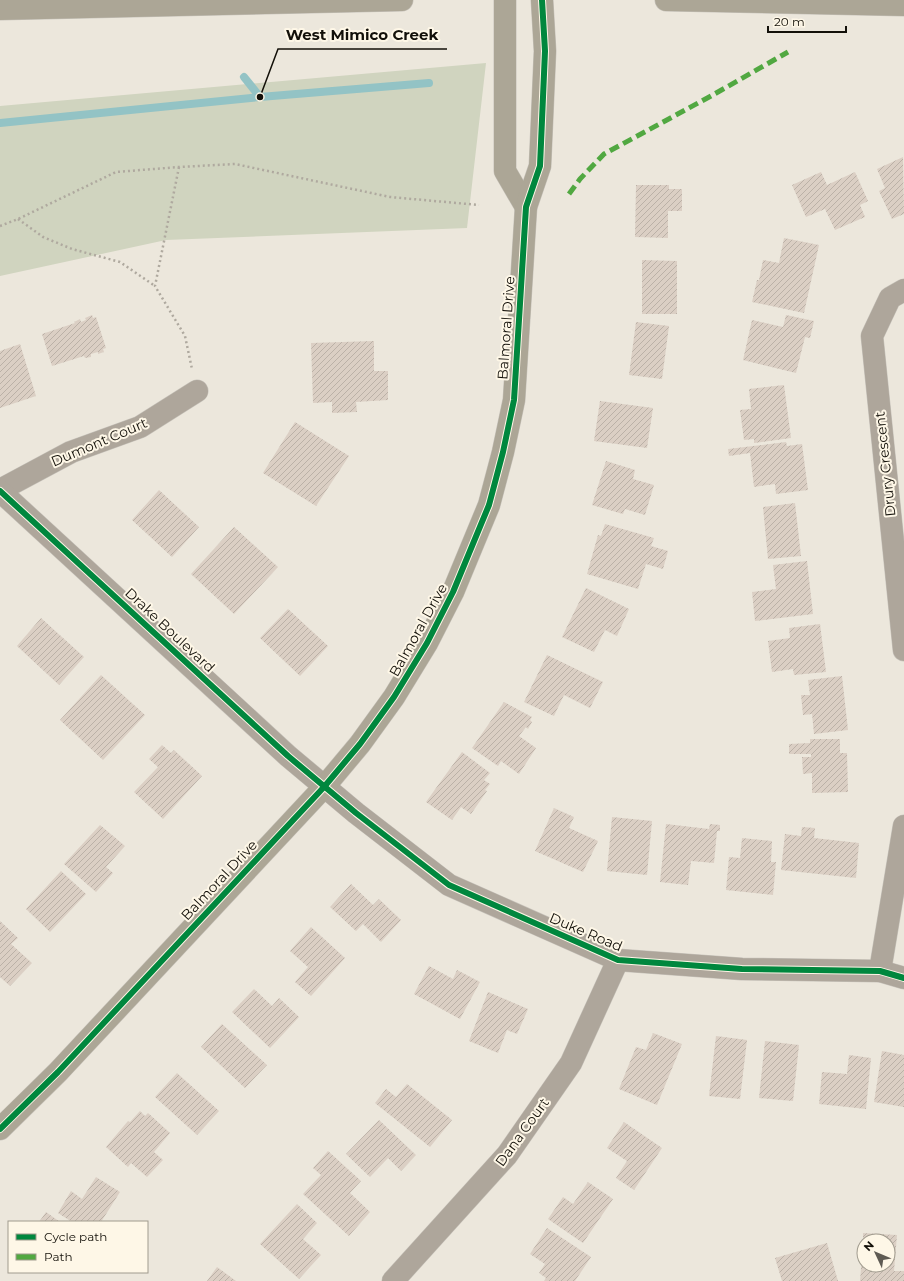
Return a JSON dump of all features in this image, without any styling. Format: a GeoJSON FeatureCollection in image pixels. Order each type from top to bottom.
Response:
{"type":"FeatureCollection","features":[{"type":"Feature","properties":{"kind":"street"},"geometry":{"type":"LineString","coordinates":[[0,9],[402,0]]}},
{"type":"Feature","properties":{"kind":"street"},"geometry":{"type":"LineString","coordinates":[[505,0],[505,171],[526,207]]}},
{"type":"Feature","properties":{"kind":"street","name":"Balmoral Drive"},"geometry":{"type":"LineString","coordinates":[[0,1129],[58,1072],[324,787],[360,744],[394,697],[427,642],[453,592],[489,505],[503,452],[514,400],[526,207],[540,166],[545,52],[542,0]]}},
{"type":"Feature","properties":{"kind":"street"},"geometry":{"type":"LineString","coordinates":[[666,0],[904,5]]}},
{"type":"Feature","properties":{"kind":"street","name":"Drury Crescent"},"geometry":{"type":"LineString","coordinates":[[904,290],[890,298],[872,336],[904,650]]}},
{"type":"Feature","properties":{"kind":"street","name":"Dumont Court"},"geometry":{"type":"LineString","coordinates":[[0,491],[71,452],[140,427],[197,391]]}},
{"type":"Feature","properties":{"kind":"street","name":"Drake Boulevard"},"geometry":{"type":"LineString","coordinates":[[0,491],[324,787]]}},
{"type":"Feature","properties":{"kind":"street","name":"Duke Road"},"geometry":{"type":"LineString","coordinates":[[324,787],[356,814],[449,885],[618,960],[742,969],[880,971],[904,978]]}},
{"type":"Feature","properties":{"kind":"street"},"geometry":{"type":"LineString","coordinates":[[880,971],[904,826]]}},
{"type":"Feature","properties":{"kind":"street","name":"Dana Court"},"geometry":{"type":"LineString","coordinates":[[393,1281],[507,1155],[571,1063],[618,960]]}},
{"type":"Feature","properties":{"kind":"path"},"geometry":{"type":"LineString","coordinates":[[0,226],[18,219],[116,172],[236,164],[390,197],[479,205]]}},
{"type":"Feature","properties":{"kind":"path"},"geometry":{"type":"LineString","coordinates":[[155,286],[179,167]]}},
{"type":"Feature","properties":{"kind":"path"},"geometry":{"type":"LineString","coordinates":[[18,219],[43,238],[72,249],[120,262],[155,286],[185,336],[197,391]]}},
{"type":"Feature","properties":{"kind":"green space"},"geometry":{"type":"Polygon","coordinates":[[[486,63],[467,228],[166,240],[0,276],[0,106],[486,63]]]}},
{"type":"Feature","properties":{"kind":"building"},"geometry":{"type":"Polygon","coordinates":[[[903,157],[904,214],[892,219],[879,191],[885,188],[877,169],[903,157]]]}},
{"type":"Feature","properties":{"kind":"building"},"geometry":{"type":"Polygon","coordinates":[[[821,172],[827,185],[855,172],[868,201],[860,205],[865,217],[835,230],[825,209],[806,217],[792,185],[821,172]]]}},
{"type":"Feature","properties":{"kind":"building"},"geometry":{"type":"Polygon","coordinates":[[[636,185],[669,185],[669,189],[682,189],[682,211],[668,211],[668,238],[635,237],[636,185]]]}},
{"type":"Feature","properties":{"kind":"building"},"geometry":{"type":"Polygon","coordinates":[[[784,238],[819,245],[804,313],[752,302],[763,260],[779,263],[784,238]]]}},
{"type":"Feature","properties":{"kind":"building"},"geometry":{"type":"Polygon","coordinates":[[[642,260],[677,261],[677,314],[642,314],[642,260]]]}},
{"type":"Feature","properties":{"kind":"building"},"geometry":{"type":"Polygon","coordinates":[[[92,315],[93,318],[96,317],[106,348],[103,349],[104,352],[98,354],[98,352],[91,354],[91,357],[85,358],[84,356],[52,366],[42,334],[75,323],[74,322],[80,319],[81,322],[86,320],[85,318],[92,315]]]}},
{"type":"Feature","properties":{"kind":"building"},"geometry":{"type":"Polygon","coordinates":[[[786,315],[814,321],[810,338],[805,337],[796,373],[743,360],[752,320],[783,327],[786,315]]]}},
{"type":"Feature","properties":{"kind":"building"},"geometry":{"type":"Polygon","coordinates":[[[636,322],[669,326],[662,379],[629,375],[636,322]]]}},
{"type":"Feature","properties":{"kind":"building"},"geometry":{"type":"Polygon","coordinates":[[[374,341],[374,371],[388,371],[388,400],[356,402],[357,412],[332,413],[332,402],[313,403],[311,343],[374,341]]]}},
{"type":"Feature","properties":{"kind":"building"},"geometry":{"type":"Polygon","coordinates":[[[20,344],[36,396],[0,408],[0,351],[20,344]]]}},
{"type":"Feature","properties":{"kind":"building"},"geometry":{"type":"Polygon","coordinates":[[[784,385],[791,438],[754,443],[754,439],[744,440],[740,410],[751,409],[749,389],[784,385]]]}},
{"type":"Feature","properties":{"kind":"building"},"geometry":{"type":"Polygon","coordinates":[[[600,401],[653,408],[647,448],[594,441],[600,401]]]}},
{"type":"Feature","properties":{"kind":"building"},"geometry":{"type":"Polygon","coordinates":[[[295,422],[349,456],[316,506],[263,473],[295,422]]]}},
{"type":"Feature","properties":{"kind":"building"},"geometry":{"type":"Polygon","coordinates":[[[786,442],[787,446],[802,444],[808,490],[776,494],[775,484],[754,487],[750,453],[729,456],[728,449],[786,442]]]}},
{"type":"Feature","properties":{"kind":"building"},"geometry":{"type":"Polygon","coordinates":[[[606,461],[635,470],[633,479],[654,485],[645,515],[625,509],[623,514],[592,505],[606,461]]]}},
{"type":"Feature","properties":{"kind":"building"},"geometry":{"type":"Polygon","coordinates":[[[159,490],[199,527],[172,557],[132,520],[159,490]]]}},
{"type":"Feature","properties":{"kind":"building"},"geometry":{"type":"Polygon","coordinates":[[[795,503],[801,556],[768,559],[763,507],[795,503]]]}},
{"type":"Feature","properties":{"kind":"building"},"geometry":{"type":"Polygon","coordinates":[[[605,524],[654,538],[651,546],[668,551],[663,569],[646,564],[638,589],[587,574],[598,535],[601,536],[605,524]]]}},
{"type":"Feature","properties":{"kind":"building"},"geometry":{"type":"Polygon","coordinates":[[[234,527],[278,567],[234,614],[191,574],[234,527]]]}},
{"type":"Feature","properties":{"kind":"building"},"geometry":{"type":"Polygon","coordinates":[[[807,561],[813,614],[755,621],[752,592],[776,589],[773,565],[807,561]]]}},
{"type":"Feature","properties":{"kind":"building"},"geometry":{"type":"Polygon","coordinates":[[[586,588],[629,609],[617,636],[605,630],[594,652],[562,637],[586,588]]]}},
{"type":"Feature","properties":{"kind":"building"},"geometry":{"type":"Polygon","coordinates":[[[288,609],[328,646],[300,676],[260,638],[288,609]]]}},
{"type":"Feature","properties":{"kind":"building"},"geometry":{"type":"Polygon","coordinates":[[[41,618],[84,657],[59,685],[17,646],[41,618]]]}},
{"type":"Feature","properties":{"kind":"building"},"geometry":{"type":"Polygon","coordinates":[[[820,624],[826,672],[794,675],[793,669],[772,672],[768,641],[790,638],[789,628],[820,624]]]}},
{"type":"Feature","properties":{"kind":"building"},"geometry":{"type":"Polygon","coordinates":[[[547,655],[603,682],[590,708],[564,695],[554,716],[524,702],[547,655]]]}},
{"type":"Feature","properties":{"kind":"building"},"geometry":{"type":"Polygon","coordinates":[[[101,675],[145,715],[103,760],[60,720],[101,675]]]}},
{"type":"Feature","properties":{"kind":"building"},"geometry":{"type":"Polygon","coordinates":[[[842,676],[848,730],[814,734],[812,714],[803,715],[801,695],[810,695],[808,680],[842,676]]]}},
{"type":"Feature","properties":{"kind":"building"},"geometry":{"type":"Polygon","coordinates":[[[504,702],[532,717],[530,720],[532,722],[528,729],[526,727],[519,736],[536,748],[519,774],[501,761],[498,766],[472,748],[504,702]]]}},
{"type":"Feature","properties":{"kind":"building"},"geometry":{"type":"Polygon","coordinates":[[[810,739],[840,739],[840,753],[847,753],[848,792],[812,793],[812,773],[803,774],[802,757],[811,757],[811,754],[789,754],[789,744],[810,743],[810,739]]]}},
{"type":"Feature","properties":{"kind":"building"},"geometry":{"type":"Polygon","coordinates":[[[162,745],[171,753],[174,750],[202,776],[163,819],[134,792],[158,767],[149,759],[162,745]]]}},
{"type":"Feature","properties":{"kind":"building"},"geometry":{"type":"Polygon","coordinates":[[[462,752],[490,773],[484,780],[490,784],[485,790],[487,791],[471,814],[461,807],[452,820],[426,802],[462,752]]]}},
{"type":"Feature","properties":{"kind":"building"},"geometry":{"type":"Polygon","coordinates":[[[554,808],[574,817],[569,828],[598,841],[583,872],[535,851],[554,808]]]}},
{"type":"Feature","properties":{"kind":"building"},"geometry":{"type":"Polygon","coordinates":[[[612,817],[652,821],[647,875],[607,871],[612,817]]]}},
{"type":"Feature","properties":{"kind":"building"},"geometry":{"type":"Polygon","coordinates":[[[666,824],[709,829],[710,824],[720,825],[720,831],[717,831],[714,863],[691,861],[688,885],[660,882],[666,824]]]}},
{"type":"Feature","properties":{"kind":"building"},"geometry":{"type":"Polygon","coordinates":[[[100,825],[125,846],[106,867],[113,873],[96,892],[64,864],[100,825]]]}},
{"type":"Feature","properties":{"kind":"building"},"geometry":{"type":"Polygon","coordinates":[[[802,827],[815,828],[814,838],[859,843],[856,878],[781,870],[785,834],[801,836],[802,827]]]}},
{"type":"Feature","properties":{"kind":"building"},"geometry":{"type":"Polygon","coordinates":[[[742,838],[772,841],[771,862],[776,862],[773,895],[726,890],[729,857],[740,858],[742,838]]]}},
{"type":"Feature","properties":{"kind":"building"},"geometry":{"type":"Polygon","coordinates":[[[61,871],[86,894],[50,932],[26,909],[61,871]]]}},
{"type":"Feature","properties":{"kind":"building"},"geometry":{"type":"Polygon","coordinates":[[[351,884],[373,905],[379,899],[401,920],[381,942],[363,924],[356,931],[330,907],[351,884]]]}},
{"type":"Feature","properties":{"kind":"building"},"geometry":{"type":"Polygon","coordinates":[[[0,921],[18,938],[11,944],[32,963],[10,986],[0,977],[0,921]]]}},
{"type":"Feature","properties":{"kind":"building"},"geometry":{"type":"Polygon","coordinates":[[[311,927],[345,958],[311,996],[295,982],[308,967],[290,951],[311,927]]]}},
{"type":"Feature","properties":{"kind":"building"},"geometry":{"type":"Polygon","coordinates":[[[429,966],[453,979],[457,970],[480,982],[460,1019],[414,994],[429,966]]]}},
{"type":"Feature","properties":{"kind":"building"},"geometry":{"type":"Polygon","coordinates":[[[254,989],[272,1006],[279,998],[299,1017],[270,1048],[232,1012],[254,989]]]}},
{"type":"Feature","properties":{"kind":"building"},"geometry":{"type":"Polygon","coordinates":[[[488,992],[528,1009],[517,1034],[507,1030],[498,1053],[469,1041],[488,992]]]}},
{"type":"Feature","properties":{"kind":"building"},"geometry":{"type":"Polygon","coordinates":[[[222,1024],[267,1065],[245,1088],[201,1047],[222,1024]]]}},
{"type":"Feature","properties":{"kind":"building"},"geometry":{"type":"Polygon","coordinates":[[[653,1033],[682,1044],[657,1105],[619,1089],[636,1047],[646,1050],[653,1033]]]}},
{"type":"Feature","properties":{"kind":"building"},"geometry":{"type":"Polygon","coordinates":[[[716,1036],[747,1040],[740,1099],[709,1096],[716,1036]]]}},
{"type":"Feature","properties":{"kind":"building"},"geometry":{"type":"Polygon","coordinates":[[[765,1041],[799,1045],[793,1101],[759,1098],[765,1041]]]}},
{"type":"Feature","properties":{"kind":"building"},"geometry":{"type":"Polygon","coordinates":[[[882,1051],[904,1055],[904,1107],[874,1102],[882,1051]]]}},
{"type":"Feature","properties":{"kind":"building"},"geometry":{"type":"Polygon","coordinates":[[[849,1055],[871,1058],[866,1109],[819,1104],[822,1072],[847,1074],[849,1055]]]}},
{"type":"Feature","properties":{"kind":"building"},"geometry":{"type":"Polygon","coordinates":[[[177,1073],[219,1111],[197,1135],[155,1097],[177,1073]]]}},
{"type":"Feature","properties":{"kind":"building"},"geometry":{"type":"Polygon","coordinates":[[[407,1084],[452,1120],[430,1147],[375,1103],[386,1089],[396,1097],[407,1084]]]}},
{"type":"Feature","properties":{"kind":"building"},"geometry":{"type":"Polygon","coordinates":[[[140,1111],[145,1116],[148,1113],[170,1133],[154,1152],[163,1160],[147,1177],[131,1163],[128,1167],[106,1147],[128,1121],[130,1122],[140,1111]]]}},
{"type":"Feature","properties":{"kind":"building"},"geometry":{"type":"Polygon","coordinates":[[[379,1120],[416,1155],[401,1171],[388,1158],[370,1177],[346,1154],[379,1120]]]}},
{"type":"Feature","properties":{"kind":"building"},"geometry":{"type":"Polygon","coordinates":[[[624,1122],[662,1148],[634,1190],[616,1178],[627,1161],[607,1148],[624,1122]]]}},
{"type":"Feature","properties":{"kind":"building"},"geometry":{"type":"Polygon","coordinates":[[[328,1151],[361,1181],[350,1193],[370,1212],[349,1236],[303,1194],[321,1175],[313,1168],[328,1151]]]}},
{"type":"Feature","properties":{"kind":"building"},"geometry":{"type":"Polygon","coordinates":[[[96,1177],[120,1192],[102,1221],[70,1221],[58,1213],[71,1191],[82,1199],[96,1177]]]}},
{"type":"Feature","properties":{"kind":"building"},"geometry":{"type":"Polygon","coordinates":[[[588,1182],[613,1199],[583,1243],[548,1219],[563,1197],[573,1204],[588,1182]]]}},
{"type":"Feature","properties":{"kind":"building"},"geometry":{"type":"Polygon","coordinates":[[[297,1204],[317,1223],[303,1239],[321,1255],[299,1279],[260,1244],[297,1204]]]}},
{"type":"Feature","properties":{"kind":"building"},"geometry":{"type":"Polygon","coordinates":[[[46,1212],[59,1221],[40,1221],[46,1212]]]}},
{"type":"Feature","properties":{"kind":"building"},"geometry":{"type":"Polygon","coordinates":[[[547,1228],[591,1257],[575,1281],[544,1281],[546,1278],[539,1273],[545,1264],[530,1254],[547,1228]]]}},
{"type":"Feature","properties":{"kind":"building"},"geometry":{"type":"Polygon","coordinates":[[[827,1243],[838,1281],[782,1281],[775,1258],[827,1243]]]}},
{"type":"Feature","properties":{"kind":"building"},"geometry":{"type":"Polygon","coordinates":[[[217,1267],[236,1281],[207,1281],[217,1267]]]}},
{"type":"Feature","properties":{"kind":"building"},"geometry":{"type":"Polygon","coordinates":[[[896,1271],[904,1271],[904,1281],[860,1281],[861,1273],[896,1273],[896,1271]]]}},
{"type":"Feature","properties":{"kind":"waterway"},"geometry":{"type":"LineString","coordinates":[[244,77],[260,97]]}},
{"type":"Feature","properties":{"kind":"waterway"},"geometry":{"type":"LineString","coordinates":[[0,123],[260,97],[429,83]]}},
{"type":"Feature","properties":{"kind":"marked path"},"geometry":{"type":"LineString","coordinates":[[569,194],[580,179],[604,154],[788,52]]}},
{"type":"Feature","properties":{"kind":"cycle path"},"geometry":{"type":"LineString","coordinates":[[0,1129],[58,1072],[324,787],[360,744],[394,697],[427,643],[453,592],[489,505],[503,452],[514,400],[526,207],[540,166],[545,51],[542,0]]}},
{"type":"Feature","properties":{"kind":"cycle path"},"geometry":{"type":"LineString","coordinates":[[0,491],[288,756],[356,813],[449,885],[618,960],[742,969],[880,971],[904,978]]}},
{"type":"Feature","properties":{"kind":"place","name":"West Mimico Creek"},"geometry":{"type":"Point","coordinates":[260,97]}}]}
